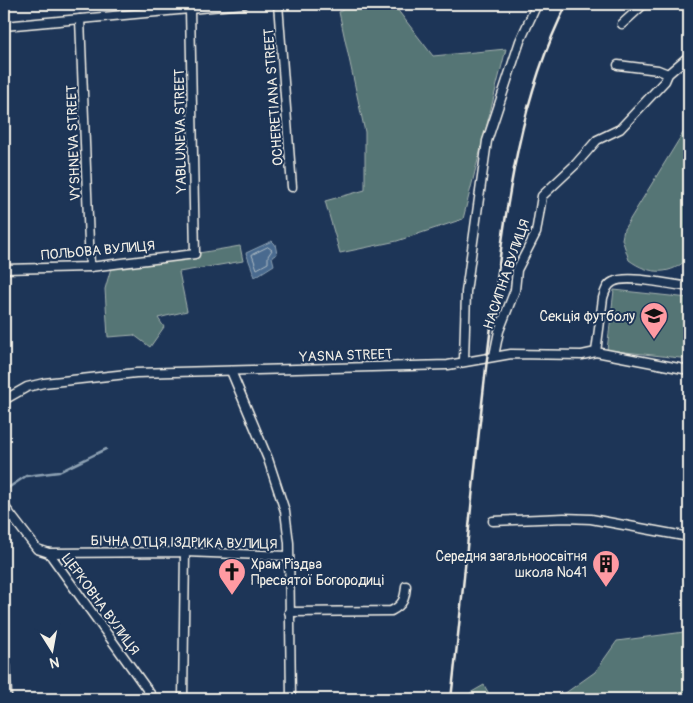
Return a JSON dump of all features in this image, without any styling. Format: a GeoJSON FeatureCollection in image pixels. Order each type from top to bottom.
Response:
{"type":"FeatureCollection","features":[{"type":"Feature","properties":{"kind":"street"},"geometry":{"type":"LineString","coordinates":[[4,26],[244,4]]}},
{"type":"Feature","properties":{"kind":"street","name":"OCHERETIANA STREET"},"geometry":{"type":"LineString","coordinates":[[278,4],[292,187]]}},
{"type":"Feature","properties":{"kind":"street"},"geometry":{"type":"LineString","coordinates":[[464,361],[466,292],[487,141],[520,41],[536,4]]}},
{"type":"Feature","properties":{"kind":"street"},"geometry":{"type":"LineString","coordinates":[[622,24],[644,4]]}},
{"type":"Feature","properties":{"kind":"street","name":"YABLUNEVA STREET"},"geometry":{"type":"LineString","coordinates":[[190,9],[195,254]]}},
{"type":"Feature","properties":{"kind":"street","name":"VYSHNEVA STREET"},"geometry":{"type":"LineString","coordinates":[[80,19],[90,267]]}},
{"type":"Feature","properties":{"kind":"street","name":"НАСИПНА ВУЛИЦЯ"},"geometry":{"type":"LineString","coordinates":[[494,356],[499,331],[515,290],[517,270],[536,234],[542,196],[576,164],[597,140],[620,129],[665,81],[668,74],[689,56]]}},
{"type":"Feature","properties":{"kind":"street"},"geometry":{"type":"LineString","coordinates":[[618,65],[658,70],[668,74]]}},
{"type":"Feature","properties":{"kind":"street","name":"ПОЛЬОВА ВУЛИЦЯ"},"geometry":{"type":"LineString","coordinates":[[4,269],[90,267],[195,254]]}},
{"type":"Feature","properties":{"kind":"street"},"geometry":{"type":"LineString","coordinates":[[596,352],[603,298],[612,282],[629,279],[689,287]]}},
{"type":"Feature","properties":{"kind":"street","name":"YASNA STREET"},"geometry":{"type":"LineString","coordinates":[[4,400],[27,387],[44,383],[136,374],[442,365],[494,356],[582,355],[596,352],[689,370]]}},
{"type":"Feature","properties":{"kind":"street"},"geometry":{"type":"LineString","coordinates":[[231,371],[268,459],[285,511],[289,543],[291,699]]}},
{"type":"Feature","properties":{"kind":"street","name":"ЦЕРКОВНА ВУЛИЦЯ"},"geometry":{"type":"LineString","coordinates":[[4,506],[37,549],[49,553],[154,699]]}},
{"type":"Feature","properties":{"kind":"street"},"geometry":{"type":"LineString","coordinates":[[493,521],[564,518],[591,519],[689,537]]}},
{"type":"Feature","properties":{"kind":"street"},"geometry":{"type":"LineString","coordinates":[[183,699],[185,552]]}},
{"type":"Feature","properties":{"kind":"street","name":"БІЧНА ОТЦЯ ІЗДРИКА ВУЛИЦЯ"},"geometry":{"type":"LineString","coordinates":[[49,553],[185,552],[288,556]]}},
{"type":"Feature","properties":{"kind":"street"},"geometry":{"type":"LineString","coordinates":[[290,612],[391,611],[400,606],[405,598],[406,586]]}},
{"type":"Feature","properties":{"kind":"street"},"geometry":{"type":"LineString","coordinates":[[6,666],[7,699]]}},
{"type":"Feature","properties":{"kind":"green space"},"geometry":{"type":"Polygon","coordinates":[[[353,4],[393,4],[433,56],[506,49],[463,219],[397,241],[340,253],[325,201],[365,190],[365,132],[339,12],[353,4]]]}},
{"type":"Feature","properties":{"kind":"green space"},"geometry":{"type":"Polygon","coordinates":[[[689,128],[689,257],[675,268],[668,270],[652,271],[644,269],[629,260],[622,239],[624,229],[683,133],[689,128]]]}},
{"type":"Feature","properties":{"kind":"green space"},"geometry":{"type":"Polygon","coordinates":[[[240,246],[243,261],[179,272],[187,311],[158,318],[164,327],[150,347],[134,335],[108,337],[105,289],[111,268],[240,246]]]}},
{"type":"Feature","properties":{"kind":"green space"},"geometry":{"type":"Polygon","coordinates":[[[614,290],[689,298],[689,359],[607,350],[614,290]]]}},
{"type":"Feature","properties":{"kind":"green space"},"geometry":{"type":"Polygon","coordinates":[[[689,623],[689,699],[557,699],[595,672],[617,641],[684,632],[689,623]]]}},
{"type":"Feature","properties":{"kind":"green space"},"geometry":{"type":"Polygon","coordinates":[[[484,685],[492,699],[470,699],[470,693],[484,685]]]}},
{"type":"Feature","properties":{"kind":"water"},"geometry":{"type":"Polygon","coordinates":[[[272,241],[275,244],[277,254],[272,257],[274,265],[255,277],[246,253],[272,241]]]}},
{"type":"Feature","properties":{"kind":"waterway"},"geometry":{"type":"LineString","coordinates":[[5,490],[26,476],[59,472],[106,449]]}},
{"type":"Feature","properties":{"kind":"railway"},"geometry":{"type":"LineString","coordinates":[[451,699],[487,359],[509,193],[526,115],[537,77],[567,4]]}},
{"type":"Feature","properties":{"kind":"place","name":"Секція футболу"},"geometry":{"type":"Point","coordinates":[654,340]}},
{"type":"Feature","properties":{"kind":"place","name":"Середня загальноосвітня школа №41"},"geometry":{"type":"Point","coordinates":[606,588]}},
{"type":"Feature","properties":{"kind":"place","name":"Храм Різдва Пресвятої Богородиці"},"geometry":{"type":"Point","coordinates":[232,596]}}]}
